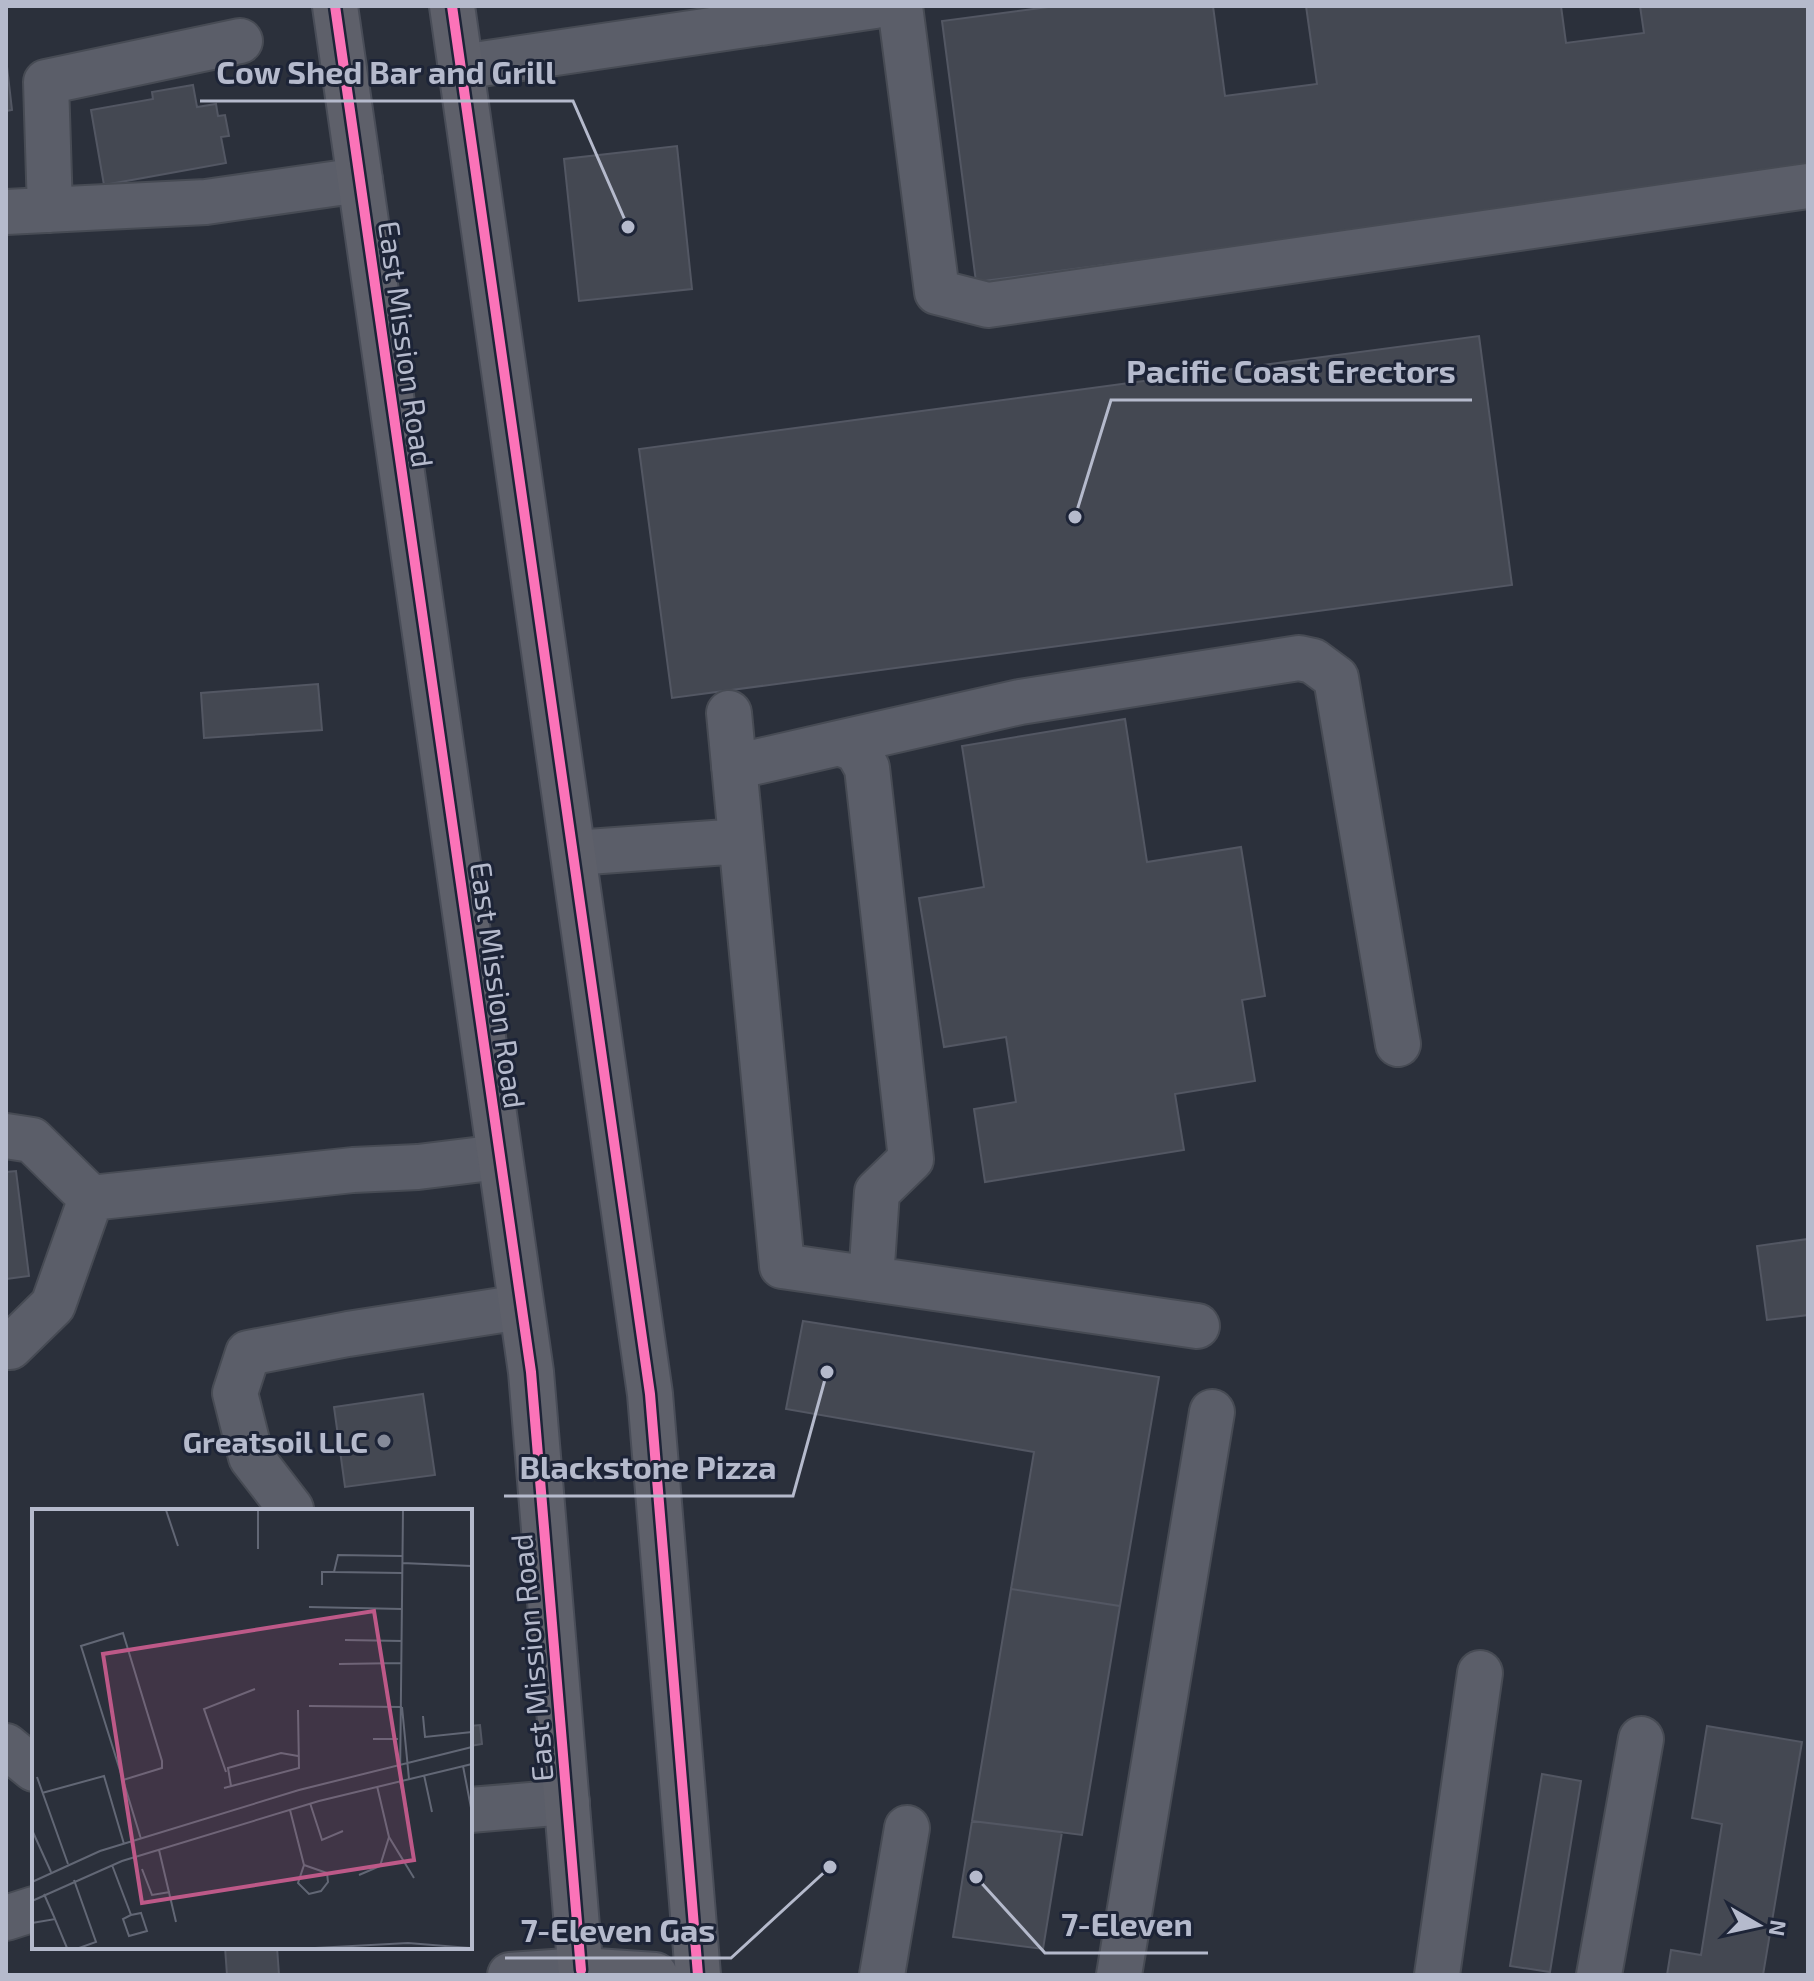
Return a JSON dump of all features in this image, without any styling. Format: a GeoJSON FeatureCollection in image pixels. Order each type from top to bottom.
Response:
{"type":"FeatureCollection","features":[{"type":"Feature","properties":{"kind":"main road","name":"East Mission Road"},"geometry":{"type":"LineString","coordinates":[[335,6],[531,1372],[581,1973]]}},
{"type":"Feature","properties":{"kind":"main road"},"geometry":{"type":"LineString","coordinates":[[452,6],[650,1394],[698,1975]]}},
{"type":"Feature","properties":{"kind":"main road"},"geometry":{"type":"LineString","coordinates":[[581,1973],[655,1975]]}},
{"type":"Feature","properties":{"kind":"lane"},"geometry":{"type":"LineString","coordinates":[[461,67],[875,6]]}},
{"type":"Feature","properties":{"kind":"lane"},"geometry":{"type":"LineString","coordinates":[[900,6],[937,292],[988,305],[1808,186]]}},
{"type":"Feature","properties":{"kind":"lane"},"geometry":{"type":"LineString","coordinates":[[50,210],[46,82],[240,41]]}},
{"type":"Feature","properties":{"kind":"lane"},"geometry":{"type":"LineString","coordinates":[[6,212],[206,202],[360,180]]}},
{"type":"Feature","properties":{"kind":"lane"},"geometry":{"type":"LineString","coordinates":[[734,767],[1020,702],[1299,658],[1313,661],[1336,678],[1398,1044]]}},
{"type":"Feature","properties":{"kind":"lane"},"geometry":{"type":"LineString","coordinates":[[729,713],[782,1266],[1197,1326]]}},
{"type":"Feature","properties":{"kind":"lane"},"geometry":{"type":"LineString","coordinates":[[839,743],[857,750],[867,768],[911,1159],[877,1192],[871,1279]]}},
{"type":"Feature","properties":{"kind":"lane"},"geometry":{"type":"LineString","coordinates":[[574,853],[741,841]]}},
{"type":"Feature","properties":{"kind":"lane"},"geometry":{"type":"LineString","coordinates":[[6,1136],[32,1140],[91,1198]]}},
{"type":"Feature","properties":{"kind":"lane"},"geometry":{"type":"LineString","coordinates":[[91,1198],[499,1157]]}},
{"type":"Feature","properties":{"kind":"lane"},"geometry":{"type":"LineString","coordinates":[[6,1347],[10,1347],[53,1305],[91,1198]]}},
{"type":"Feature","properties":{"kind":"lane"},"geometry":{"type":"LineString","coordinates":[[291,1509],[251,1457],[235,1393],[248,1353],[521,1307]]}},
{"type":"Feature","properties":{"kind":"lane"},"geometry":{"type":"LineString","coordinates":[[1119,1975],[1212,1412]]}},
{"type":"Feature","properties":{"kind":"lane"},"geometry":{"type":"LineString","coordinates":[[1437,1975],[1480,1673]]}},
{"type":"Feature","properties":{"kind":"lane"},"geometry":{"type":"LineString","coordinates":[[1599,1975],[1641,1739]]}},
{"type":"Feature","properties":{"kind":"lane"},"geometry":{"type":"LineString","coordinates":[[6,1746],[32,1767]]}},
{"type":"Feature","properties":{"kind":"lane"},"geometry":{"type":"LineString","coordinates":[[472,1810],[567,1802]]}},
{"type":"Feature","properties":{"kind":"lane"},"geometry":{"type":"LineString","coordinates":[[882,1975],[907,1828]]}},
{"type":"Feature","properties":{"kind":"lane"},"geometry":{"type":"LineString","coordinates":[[6,1918],[32,1910]]}},
{"type":"Feature","properties":{"kind":"lane"},"geometry":{"type":"LineString","coordinates":[[510,1975],[581,1973]]}},
{"type":"Feature","properties":{"kind":"building"},"geometry":{"type":"Polygon","coordinates":[[[1056,6],[1213,6],[1225,96],[1317,84],[1306,6],[1561,6],[1566,43],[1644,33],[1640,6],[1808,6],[1808,171],[976,282],[942,21],[1056,6]]]}},
{"type":"Feature","properties":{"kind":"building"},"geometry":{"type":"Polygon","coordinates":[[[6,58],[12,110],[6,111],[6,58]]]}},
{"type":"Feature","properties":{"kind":"building"},"geometry":{"type":"Polygon","coordinates":[[[193,85],[197,107],[216,104],[218,116],[225,115],[229,136],[221,137],[226,163],[104,185],[91,110],[153,99],[152,92],[193,85]]]}},
{"type":"Feature","properties":{"kind":"building"},"geometry":{"type":"Polygon","coordinates":[[[677,146],[692,289],[579,301],[564,159],[677,146]]]}},
{"type":"Feature","properties":{"kind":"building"},"geometry":{"type":"Polygon","coordinates":[[[1479,336],[1512,585],[672,698],[639,449],[1479,336]]]}},
{"type":"Feature","properties":{"kind":"building"},"geometry":{"type":"Polygon","coordinates":[[[318,684],[322,730],[204,738],[201,693],[318,684]]]}},
{"type":"Feature","properties":{"kind":"building"},"geometry":{"type":"Polygon","coordinates":[[[1125,719],[1147,862],[1241,847],[1265,996],[1242,1000],[1255,1081],[1175,1094],[1184,1150],[985,1182],[974,1109],[1016,1102],[1006,1037],[944,1047],[919,898],[984,887],[962,746],[1125,719]]]}},
{"type":"Feature","properties":{"kind":"building"},"geometry":{"type":"Polygon","coordinates":[[[16,1171],[29,1276],[6,1279],[6,1172],[16,1171]]]}},
{"type":"Feature","properties":{"kind":"building"},"geometry":{"type":"Polygon","coordinates":[[[1808,1239],[1808,1315],[1767,1320],[1757,1246],[1808,1239]]]}},
{"type":"Feature","properties":{"kind":"building"},"geometry":{"type":"Polygon","coordinates":[[[803,1321],[1159,1377],[1120,1606],[1011,1589],[1034,1452],[786,1409],[803,1321]]]}},
{"type":"Feature","properties":{"kind":"building","name":"Greatsoil LLC"},"geometry":{"type":"Polygon","coordinates":[[[423,1394],[435,1475],[345,1487],[334,1407],[423,1394]]]}},
{"type":"Feature","properties":{"kind":"building"},"geometry":{"type":"Polygon","coordinates":[[[1011,1589],[1120,1606],[1082,1835],[972,1821],[1011,1589]]]}},
{"type":"Feature","properties":{"kind":"building"},"geometry":{"type":"Polygon","coordinates":[[[480,1725],[482,1744],[472,1746],[472,1726],[480,1725]]]}},
{"type":"Feature","properties":{"kind":"building"},"geometry":{"type":"Polygon","coordinates":[[[1707,1726],[1802,1742],[1763,1975],[1667,1975],[1671,1950],[1701,1955],[1722,1824],[1692,1818],[1707,1726]]]}},
{"type":"Feature","properties":{"kind":"building"},"geometry":{"type":"Polygon","coordinates":[[[1542,1774],[1581,1781],[1550,1972],[1510,1966],[1542,1774]]]}},
{"type":"Feature","properties":{"kind":"building"},"geometry":{"type":"Polygon","coordinates":[[[972,1821],[1062,1832],[1043,1949],[953,1937],[972,1821]]]}},
{"type":"Feature","properties":{"kind":"building"},"geometry":{"type":"Polygon","coordinates":[[[225,1949],[277,1949],[279,1975],[227,1975],[225,1949]]]}},
{"type":"Feature","properties":{"kind":"cycle path"},"geometry":{"type":"LineString","coordinates":[[335,6],[531,1372],[581,1970]]}},
{"type":"Feature","properties":{"kind":"cycle path"},"geometry":{"type":"LineString","coordinates":[[452,6],[650,1394],[698,1975]]}},
{"type":"Feature","properties":{"kind":"place","name":"Cow Shed Bar and Grill"},"geometry":{"type":"Point","coordinates":[628,227]}},
{"type":"Feature","properties":{"kind":"place","name":"Pacific Coast Erectors"},"geometry":{"type":"Point","coordinates":[1075,517]}},
{"type":"Feature","properties":{"kind":"place","name":"Blackstone Pizza"},"geometry":{"type":"Point","coordinates":[827,1372]}},
{"type":"Feature","properties":{"kind":"place","name":"Greatsoil LLC"},"geometry":{"type":"Point","coordinates":[384,1441]}},
{"type":"Feature","properties":{"kind":"place","name":"7-Eleven Gas"},"geometry":{"type":"Point","coordinates":[830,1867]}},
{"type":"Feature","properties":{"kind":"place","name":"7-Eleven"},"geometry":{"type":"Point","coordinates":[976,1877]}}]}
